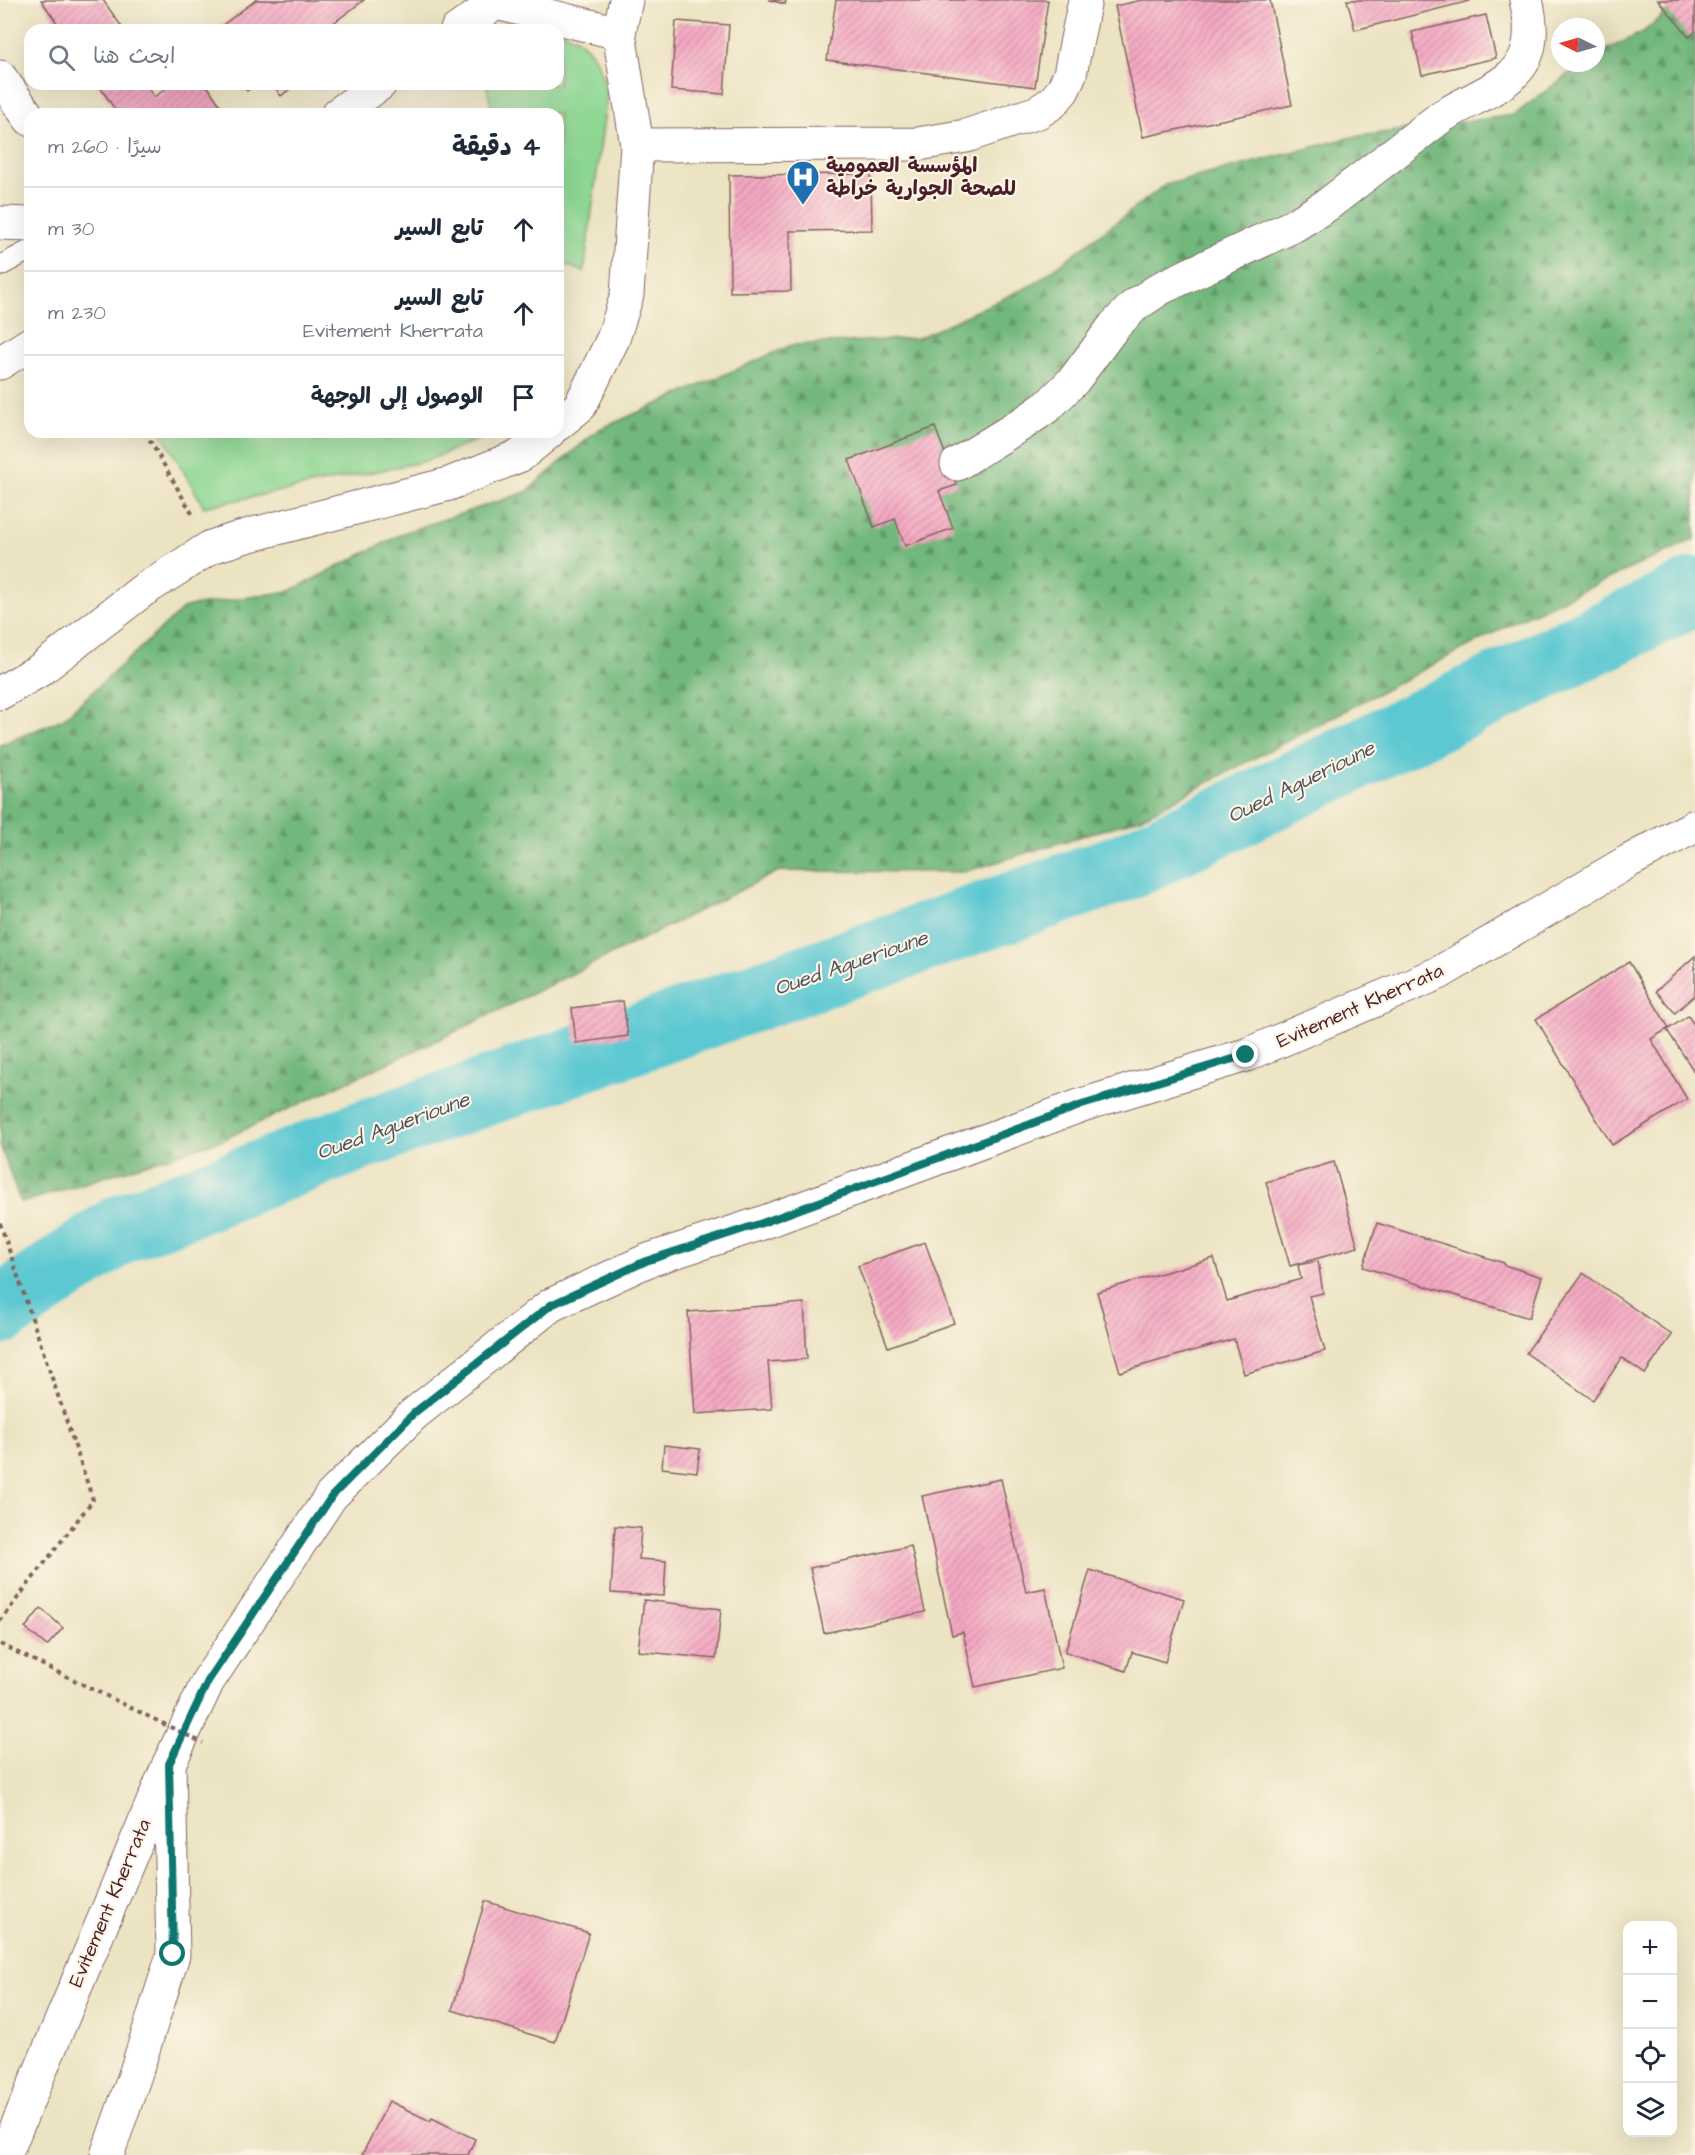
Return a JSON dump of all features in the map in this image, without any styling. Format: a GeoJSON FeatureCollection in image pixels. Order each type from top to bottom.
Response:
{"type":"FeatureCollection","features":[{"type":"Feature","properties":{"kind":"main road"},"geometry":{"type":"LineString","coordinates":[[564,419],[580,406],[613,339],[627,295],[637,145],[619,33],[626,0]]}},
{"type":"Feature","properties":{"kind":"main road"},"geometry":{"type":"LineString","coordinates":[[637,145],[918,144],[966,136],[1038,112],[1052,103],[1063,90],[1070,74],[1085,0]]}},
{"type":"Feature","properties":{"kind":"main road"},"geometry":{"type":"LineString","coordinates":[[957,464],[1048,406],[1074,380],[1115,325],[1134,306],[1161,288],[1293,226],[1318,211],[1442,117],[1497,88],[1511,78],[1523,64],[1529,47],[1532,28],[1526,0]]}},
{"type":"Feature","properties":{"kind":"main road"},"geometry":{"type":"LineString","coordinates":[[467,24],[498,2],[619,33]]}},
{"type":"Feature","properties":{"kind":"main road"},"geometry":{"type":"LineString","coordinates":[[0,77],[24,111]]}},
{"type":"Feature","properties":{"kind":"main road"},"geometry":{"type":"LineString","coordinates":[[346,108],[372,90]]}},
{"type":"Feature","properties":{"kind":"main road"},"geometry":{"type":"LineString","coordinates":[[0,223],[24,224]]}},
{"type":"Feature","properties":{"kind":"main road"},"geometry":{"type":"LineString","coordinates":[[0,363],[24,348]]}},
{"type":"Feature","properties":{"kind":"main road"},"geometry":{"type":"LineString","coordinates":[[0,693],[40,670],[142,591],[211,547],[449,484],[521,455],[542,438]]}},
{"type":"Feature","properties":{"kind":"main road","name":"Evitement Kherrata"},"geometry":{"type":"LineString","coordinates":[[5,2155],[169,1764],[208,1681],[332,1496],[414,1413],[551,1305],[646,1261],[762,1223],[1082,1105],[1246,1055],[1438,973],[1629,861],[1695,826]]}},
{"type":"Feature","properties":{"kind":"main road"},"geometry":{"type":"LineString","coordinates":[[107,2155],[173,1954],[169,1764]]}},
{"type":"Feature","properties":{"kind":"lane"},"geometry":{"type":"LineString","coordinates":[[0,266],[24,253]]}},
{"type":"Feature","properties":{"kind":"path"},"geometry":{"type":"LineString","coordinates":[[148,438],[197,522]]}},
{"type":"Feature","properties":{"kind":"path"},"geometry":{"type":"LineString","coordinates":[[0,1223],[93,1500],[0,1621]]}},
{"type":"Feature","properties":{"kind":"path"},"geometry":{"type":"LineString","coordinates":[[0,1644],[203,1743]]}},
{"type":"Feature","properties":{"kind":"green space"},"geometry":{"type":"Polygon","coordinates":[[[1681,0],[1695,0],[1695,539],[1520,619],[1138,819],[964,872],[779,871],[463,1028],[222,1140],[21,1203],[0,1145],[0,745],[63,719],[185,607],[290,591],[406,532],[526,492],[598,430],[792,345],[918,338],[1034,284],[1165,185],[1352,137],[1514,115],[1571,72],[1605,72],[1605,51],[1643,32],[1681,0]]]}},
{"type":"Feature","properties":{"kind":"green space"},"geometry":{"type":"Polygon","coordinates":[[[530,19],[543,24],[507,24],[530,19]]]}},
{"type":"Feature","properties":{"kind":"green space"},"geometry":{"type":"Polygon","coordinates":[[[564,32],[582,43],[597,62],[607,94],[584,272],[564,264],[564,108],[492,108],[487,90],[564,90],[564,32]]]}},
{"type":"Feature","properties":{"kind":"green space"},"geometry":{"type":"Polygon","coordinates":[[[164,438],[482,438],[426,461],[204,507],[164,438]]]}},
{"type":"Feature","properties":{"kind":"building"},"geometry":{"type":"Polygon","coordinates":[[[41,0],[103,0],[120,24],[58,24],[41,0]]]}},
{"type":"Feature","properties":{"kind":"building"},"geometry":{"type":"Polygon","coordinates":[[[256,0],[364,0],[332,24],[224,24],[256,0]]]}},
{"type":"Feature","properties":{"kind":"building"},"geometry":{"type":"Polygon","coordinates":[[[769,0],[786,0],[785,4],[769,0]]]}},
{"type":"Feature","properties":{"kind":"building"},"geometry":{"type":"Polygon","coordinates":[[[836,0],[1048,0],[1035,87],[827,60],[836,0]]]}},
{"type":"Feature","properties":{"kind":"building"},"geometry":{"type":"Polygon","coordinates":[[[1142,0],[1270,0],[1292,105],[1143,137],[1115,6],[1142,0]]]}},
{"type":"Feature","properties":{"kind":"building"},"geometry":{"type":"Polygon","coordinates":[[[1347,0],[1470,0],[1470,1],[1355,30],[1347,0]]]}},
{"type":"Feature","properties":{"kind":"building"},"geometry":{"type":"Polygon","coordinates":[[[1658,0],[1695,0],[1695,32],[1689,37],[1658,0]]]}},
{"type":"Feature","properties":{"kind":"building"},"geometry":{"type":"Polygon","coordinates":[[[1486,15],[1496,58],[1422,75],[1412,32],[1486,15]]]}},
{"type":"Feature","properties":{"kind":"building"},"geometry":{"type":"Polygon","coordinates":[[[676,21],[729,25],[724,94],[671,90],[676,21]]]}},
{"type":"Feature","properties":{"kind":"building"},"geometry":{"type":"Polygon","coordinates":[[[102,90],[149,90],[154,97],[164,90],[210,90],[222,108],[114,108],[102,90]]]}},
{"type":"Feature","properties":{"kind":"building"},"geometry":{"type":"Polygon","coordinates":[[[276,90],[288,90],[281,96],[276,90]]]}},
{"type":"Feature","properties":{"kind":"building"},"geometry":{"type":"Polygon","coordinates":[[[871,174],[872,230],[790,231],[791,291],[730,292],[729,175],[871,174]]]}},
{"type":"Feature","properties":{"kind":"building"},"geometry":{"type":"Polygon","coordinates":[[[935,427],[957,485],[939,491],[953,528],[905,546],[895,519],[874,527],[849,460],[935,427]]]}},
{"type":"Feature","properties":{"kind":"building"},"geometry":{"type":"Polygon","coordinates":[[[1695,956],[1695,995],[1675,1013],[1656,991],[1695,956]]]}},
{"type":"Feature","properties":{"kind":"building"},"geometry":{"type":"Polygon","coordinates":[[[1629,962],[1669,1028],[1651,1039],[1687,1099],[1612,1145],[1536,1019],[1629,962]]]}},
{"type":"Feature","properties":{"kind":"building"},"geometry":{"type":"Polygon","coordinates":[[[623,1001],[628,1036],[576,1043],[572,1008],[623,1001]]]}},
{"type":"Feature","properties":{"kind":"building"},"geometry":{"type":"Polygon","coordinates":[[[1688,1016],[1695,1026],[1695,1073],[1667,1030],[1688,1016]]]}},
{"type":"Feature","properties":{"kind":"building"},"geometry":{"type":"Polygon","coordinates":[[[1334,1162],[1358,1247],[1290,1266],[1266,1182],[1334,1162]]]}},
{"type":"Feature","properties":{"kind":"building"},"geometry":{"type":"Polygon","coordinates":[[[1377,1223],[1542,1277],[1529,1318],[1363,1267],[1377,1223]]]}},
{"type":"Feature","properties":{"kind":"building"},"geometry":{"type":"Polygon","coordinates":[[[925,1242],[954,1323],[888,1347],[858,1266],[925,1242]]]}},
{"type":"Feature","properties":{"kind":"building"},"geometry":{"type":"Polygon","coordinates":[[[1214,1258],[1227,1301],[1301,1279],[1298,1265],[1318,1261],[1323,1293],[1309,1296],[1325,1351],[1244,1374],[1234,1339],[1120,1372],[1097,1292],[1214,1258]]]}},
{"type":"Feature","properties":{"kind":"building"},"geometry":{"type":"Polygon","coordinates":[[[1583,1273],[1672,1335],[1645,1374],[1622,1358],[1593,1400],[1526,1353],[1583,1273]]]}},
{"type":"Feature","properties":{"kind":"building"},"geometry":{"type":"Polygon","coordinates":[[[804,1303],[807,1359],[768,1362],[772,1409],[695,1414],[688,1312],[804,1303]]]}},
{"type":"Feature","properties":{"kind":"building"},"geometry":{"type":"Polygon","coordinates":[[[664,1445],[700,1449],[697,1472],[662,1468],[664,1445]]]}},
{"type":"Feature","properties":{"kind":"building"},"geometry":{"type":"Polygon","coordinates":[[[1001,1479],[1026,1592],[1045,1588],[1062,1668],[975,1687],[963,1632],[952,1635],[922,1496],[1001,1479]]]}},
{"type":"Feature","properties":{"kind":"building"},"geometry":{"type":"Polygon","coordinates":[[[615,1526],[641,1528],[639,1559],[666,1561],[664,1596],[611,1593],[615,1526]]]}},
{"type":"Feature","properties":{"kind":"building"},"geometry":{"type":"Polygon","coordinates":[[[911,1546],[925,1612],[824,1633],[810,1568],[911,1546]]]}},
{"type":"Feature","properties":{"kind":"building"},"geometry":{"type":"Polygon","coordinates":[[[1090,1570],[1184,1599],[1165,1662],[1132,1652],[1126,1671],[1065,1652],[1090,1570]]]}},
{"type":"Feature","properties":{"kind":"building"},"geometry":{"type":"Polygon","coordinates":[[[644,1600],[721,1609],[716,1659],[638,1651],[644,1600]]]}},
{"type":"Feature","properties":{"kind":"building"},"geometry":{"type":"Polygon","coordinates":[[[41,1608],[63,1628],[47,1646],[25,1628],[41,1608]]]}},
{"type":"Feature","properties":{"kind":"building"},"geometry":{"type":"Polygon","coordinates":[[[485,1901],[589,1933],[555,2042],[452,2010],[485,1901]]]}},
{"type":"Feature","properties":{"kind":"building"},"geometry":{"type":"Polygon","coordinates":[[[389,2101],[430,2121],[432,2118],[475,2139],[468,2155],[362,2155],[389,2101]]]}},
{"type":"Feature","properties":{"kind":"waterway","name":"Oued Aguerioune"},"geometry":{"type":"LineString","coordinates":[[0,1311],[119,1230],[360,1136],[1127,866],[1695,592]]}},
{"type":"Feature","properties":{"kind":"place","name":"المؤسسة العمومية للصحة الجوارية خراطة"},"geometry":{"type":"Point","coordinates":[803,206]}},
{"type":"Feature","properties":{"kind":"route"},"geometry":{"type":"LineString","coordinates":[[173,1954],[169,1764],[208,1681],[332,1496],[414,1413],[551,1305],[646,1261],[762,1223],[1082,1105],[1246,1055]]}}]}
